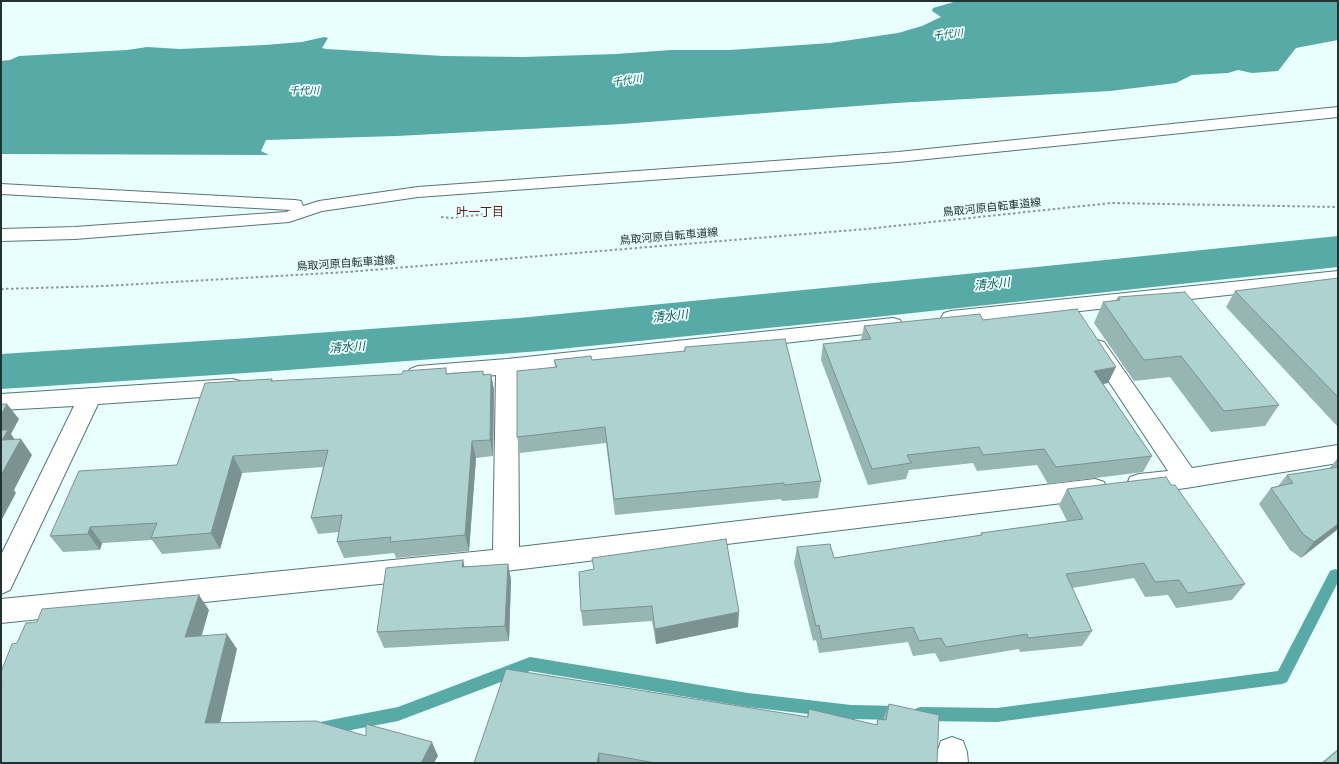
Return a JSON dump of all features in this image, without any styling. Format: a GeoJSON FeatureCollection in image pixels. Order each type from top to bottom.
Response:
{"type":"FeatureCollection","features":[{"type":"Feature","properties":{"kind":"street"},"geometry":{"type":"LineString","coordinates":[[1,189],[319,206],[418,192],[898,156],[1338,112]]}},
{"type":"Feature","properties":{"kind":"street"},"geometry":{"type":"LineString","coordinates":[[1,235],[75,233],[289,217],[319,206]]}},
{"type":"Feature","properties":{"kind":"street"},"geometry":{"type":"LineString","coordinates":[[934,320],[1338,277]]}},
{"type":"Feature","properties":{"kind":"street"},"geometry":{"type":"LineString","coordinates":[[1069,306],[1186,478]]}},
{"type":"Feature","properties":{"kind":"street"},"geometry":{"type":"LineString","coordinates":[[397,375],[507,367],[911,323]]}},
{"type":"Feature","properties":{"kind":"street"},"geometry":{"type":"LineString","coordinates":[[506,560],[507,367]]}},
{"type":"Feature","properties":{"kind":"street"},"geometry":{"type":"LineString","coordinates":[[1,402],[256,385]]}},
{"type":"Feature","properties":{"kind":"street"},"geometry":{"type":"LineString","coordinates":[[1,582],[90,397]]}},
{"type":"Feature","properties":{"kind":"street"},"geometry":{"type":"LineString","coordinates":[[1,611],[506,560],[1186,478],[1338,454]]}},
{"type":"Feature","properties":{"kind":"path","name":"鳥取河原自転車道線"},"geometry":{"type":"LineString","coordinates":[[1,289],[104,286],[347,272],[866,229],[1111,203],[1338,207]]}},
{"type":"Feature","properties":{"kind":"water","name":"千代川"},"geometry":{"type":"Polygon","coordinates":[[[957,1],[1338,1],[1338,40],[1296,48],[1278,71],[1252,73],[1238,70],[1228,73],[1192,75],[1176,83],[1110,91],[896,103],[622,124],[397,136],[266,140],[261,151],[269,155],[1,154],[1,61],[10,60],[19,56],[127,50],[147,47],[180,49],[265,45],[302,42],[324,37],[328,38],[322,48],[326,49],[443,56],[523,57],[616,54],[671,50],[730,50],[830,43],[898,33],[922,26],[941,17],[932,11],[933,8],[957,1]]]}},
{"type":"Feature","properties":{"kind":"water","name":"清水川"},"geometry":{"type":"Polygon","coordinates":[[[1338,236],[1338,267],[857,319],[540,351],[261,372],[1,389],[1,354],[519,318],[1338,236]]]}},
{"type":"Feature","properties":{"kind":"building"},"geometry":{"type":"Polygon","coordinates":[[[1338,278],[1338,397],[1235,291],[1338,278]]]}},
{"type":"Feature","properties":{"kind":"building"},"geometry":{"type":"Polygon","coordinates":[[[1185,292],[1279,405],[1224,411],[1181,356],[1144,360],[1103,302],[1120,300],[1118,297],[1185,292]]]}},
{"type":"Feature","properties":{"kind":"building"},"geometry":{"type":"Polygon","coordinates":[[[1077,309],[1116,367],[1094,371],[1152,456],[1056,467],[1044,449],[983,455],[979,447],[907,455],[911,463],[872,469],[823,344],[871,339],[864,326],[980,314],[983,320],[1077,309]]]}},
{"type":"Feature","properties":{"kind":"building"},"geometry":{"type":"Polygon","coordinates":[[[785,339],[821,481],[784,485],[784,483],[614,499],[605,427],[517,437],[517,371],[557,367],[554,360],[591,356],[592,360],[685,351],[685,347],[785,339]]]}},
{"type":"Feature","properties":{"kind":"building"},"geometry":{"type":"Polygon","coordinates":[[[446,368],[446,374],[483,371],[483,375],[491,374],[490,440],[472,441],[465,535],[390,542],[391,537],[337,542],[342,515],[311,518],[328,450],[233,456],[211,533],[151,538],[157,523],[90,527],[88,534],[50,536],[79,471],[177,465],[205,383],[402,374],[403,371],[446,368]]]}},
{"type":"Feature","properties":{"kind":"building"},"geometry":{"type":"Polygon","coordinates":[[[1,404],[7,404],[1,415],[1,404]]]}},
{"type":"Feature","properties":{"kind":"building"},"geometry":{"type":"Polygon","coordinates":[[[1,430],[8,430],[2,440],[21,439],[1,475],[1,430]]]}},
{"type":"Feature","properties":{"kind":"building"},"geometry":{"type":"Polygon","coordinates":[[[1338,467],[1338,524],[1314,542],[1303,534],[1271,488],[1293,483],[1287,475],[1338,467]]]}},
{"type":"Feature","properties":{"kind":"building"},"geometry":{"type":"Polygon","coordinates":[[[1166,477],[1171,485],[1175,485],[1245,584],[1188,593],[1179,580],[1155,582],[1144,563],[1066,574],[1092,631],[1028,638],[1027,634],[946,647],[941,638],[919,641],[913,627],[822,639],[819,625],[816,626],[797,547],[830,544],[834,558],[982,535],[981,533],[1083,519],[1067,489],[1166,477]]]}},
{"type":"Feature","properties":{"kind":"building"},"geometry":{"type":"Polygon","coordinates":[[[726,539],[739,612],[655,629],[652,606],[581,611],[579,572],[594,569],[592,558],[726,539]]]}},
{"type":"Feature","properties":{"kind":"building"},"geometry":{"type":"Polygon","coordinates":[[[463,560],[462,567],[508,564],[505,626],[377,632],[386,568],[463,560]]]}},
{"type":"Feature","properties":{"kind":"building"},"geometry":{"type":"Polygon","coordinates":[[[199,595],[185,637],[227,634],[205,723],[316,721],[366,736],[366,724],[432,742],[421,763],[1,763],[1,672],[12,644],[17,643],[26,623],[37,622],[42,609],[199,595]]]}},
{"type":"Feature","properties":{"kind":"building"},"geometry":{"type":"Polygon","coordinates":[[[506,669],[808,717],[809,709],[877,725],[878,719],[886,720],[889,704],[939,715],[937,763],[656,763],[599,753],[597,763],[474,763],[506,669]]]}},
{"type":"Feature","properties":{"kind":"building"},"geometry":{"type":"Polygon","coordinates":[[[1338,750],[1338,763],[1323,763],[1338,750]]]}},
{"type":"Feature","properties":{"kind":"waterway"},"geometry":{"type":"LineString","coordinates":[[920,714],[997,715],[1282,677],[1335,575]]}},
{"type":"Feature","properties":{"kind":"waterway"},"geometry":{"type":"LineString","coordinates":[[320,729],[398,714],[530,664],[748,700],[851,712],[899,713]]}},
{"type":"Feature","properties":{"kind":"district","name":"叶一丁目"},"geometry":{"type":"Point","coordinates":[480,213]}}]}
